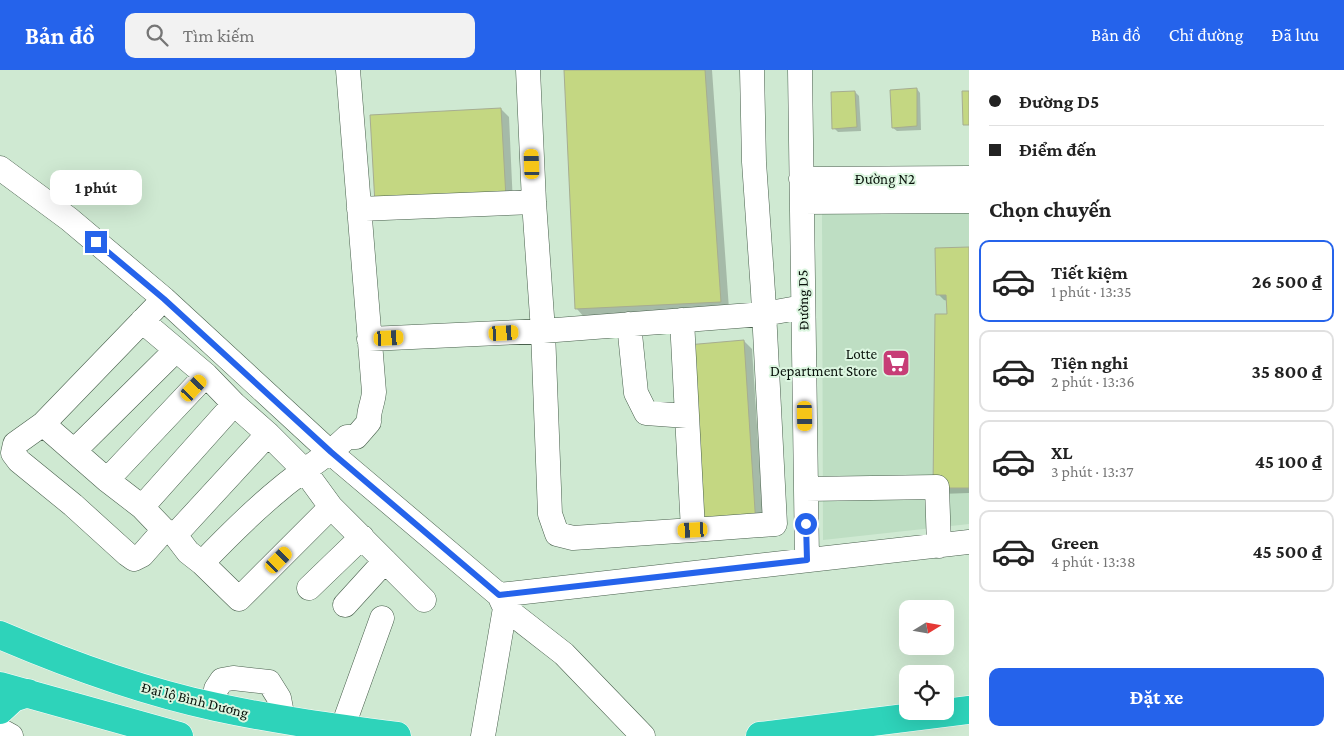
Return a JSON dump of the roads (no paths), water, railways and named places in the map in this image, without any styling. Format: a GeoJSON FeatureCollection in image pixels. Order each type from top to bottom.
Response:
{"type":"FeatureCollection","features":[{"type":"Feature","properties":{"kind":"highway","name":"Đại lộ Bình Dương"},"geometry":{"type":"LineString","coordinates":[[0,635],[85,669],[134,685],[215,707],[283,720],[397,736]]}},
{"type":"Feature","properties":{"kind":"highway"},"geometry":{"type":"LineString","coordinates":[[0,686],[179,736]]}},
{"type":"Feature","properties":{"kind":"highway"},"geometry":{"type":"LineString","coordinates":[[0,710],[13,698],[28,693]]}},
{"type":"Feature","properties":{"kind":"highway"},"geometry":{"type":"LineString","coordinates":[[760,736],[969,710]]}},
{"type":"Feature","properties":{"kind":"street"},"geometry":{"type":"LineString","coordinates":[[202,562],[279,490],[339,445],[344,426],[358,412],[368,412],[373,404],[374,392],[348,70]]}},
{"type":"Feature","properties":{"kind":"street"},"geometry":{"type":"LineString","coordinates":[[528,70],[534,202],[543,331],[550,514],[557,534],[573,538],[775,524],[754,162],[752,70]]}},
{"type":"Feature","properties":{"kind":"street","name":"Đường D5"},"geometry":{"type":"LineString","coordinates":[[800,70],[807,560]]}},
{"type":"Feature","properties":{"kind":"street"},"geometry":{"type":"LineString","coordinates":[[0,168],[69,219],[339,445],[502,601],[564,654],[643,736]]}},
{"type":"Feature","properties":{"kind":"street","name":"Đường N2"},"geometry":{"type":"LineString","coordinates":[[802,191],[969,178]]}},
{"type":"Feature","properties":{"kind":"street","name":"Đường N2"},"geometry":{"type":"LineString","coordinates":[[802,191],[969,201]]}},
{"type":"Feature","properties":{"kind":"street"},"geometry":{"type":"LineString","coordinates":[[359,209],[534,202]]}},
{"type":"Feature","properties":{"kind":"street"},"geometry":{"type":"LineString","coordinates":[[164,299],[44,424],[15,444],[13,453],[19,461],[73,504],[134,559],[142,555],[170,532],[268,434]]}},
{"type":"Feature","properties":{"kind":"street"},"geometry":{"type":"LineString","coordinates":[[369,339],[543,331],[764,314],[803,307]]}},
{"type":"Feature","properties":{"kind":"street"},"geometry":{"type":"LineString","coordinates":[[682,320],[693,530]]}},
{"type":"Feature","properties":{"kind":"street"},"geometry":{"type":"LineString","coordinates":[[142,321],[206,375],[234,404],[268,434],[304,470],[331,507],[424,600]]}},
{"type":"Feature","properties":{"kind":"street"},"geometry":{"type":"LineString","coordinates":[[629,324],[636,393],[646,413],[687,416]]}},
{"type":"Feature","properties":{"kind":"street"},"geometry":{"type":"LineString","coordinates":[[74,451],[176,350]]}},
{"type":"Feature","properties":{"kind":"street"},"geometry":{"type":"LineString","coordinates":[[107,480],[206,375]]}},
{"type":"Feature","properties":{"kind":"street"},"geometry":{"type":"LineString","coordinates":[[142,507],[234,404]]}},
{"type":"Feature","properties":{"kind":"street"},"geometry":{"type":"LineString","coordinates":[[44,424],[107,480],[170,532],[188,552],[202,562],[239,599],[331,507]]}},
{"type":"Feature","properties":{"kind":"street"},"geometry":{"type":"LineString","coordinates":[[806,489],[937,487],[939,546]]}},
{"type":"Feature","properties":{"kind":"street"},"geometry":{"type":"LineString","coordinates":[[309,588],[362,537]]}},
{"type":"Feature","properties":{"kind":"street"},"geometry":{"type":"LineString","coordinates":[[502,601],[807,560],[969,542]]}},
{"type":"Feature","properties":{"kind":"street"},"geometry":{"type":"LineString","coordinates":[[345,605],[386,561]]}},
{"type":"Feature","properties":{"kind":"street"},"geometry":{"type":"LineString","coordinates":[[483,736],[502,601]]}},
{"type":"Feature","properties":{"kind":"street"},"geometry":{"type":"LineString","coordinates":[[342,729],[382,618]]}},
{"type":"Feature","properties":{"kind":"street"},"geometry":{"type":"LineString","coordinates":[[0,730],[11,736]]}},
{"type":"Feature","properties":{"kind":"place","name":"Lotte Department Store"},"geometry":{"type":"Point","coordinates":[896,363]}}]}
